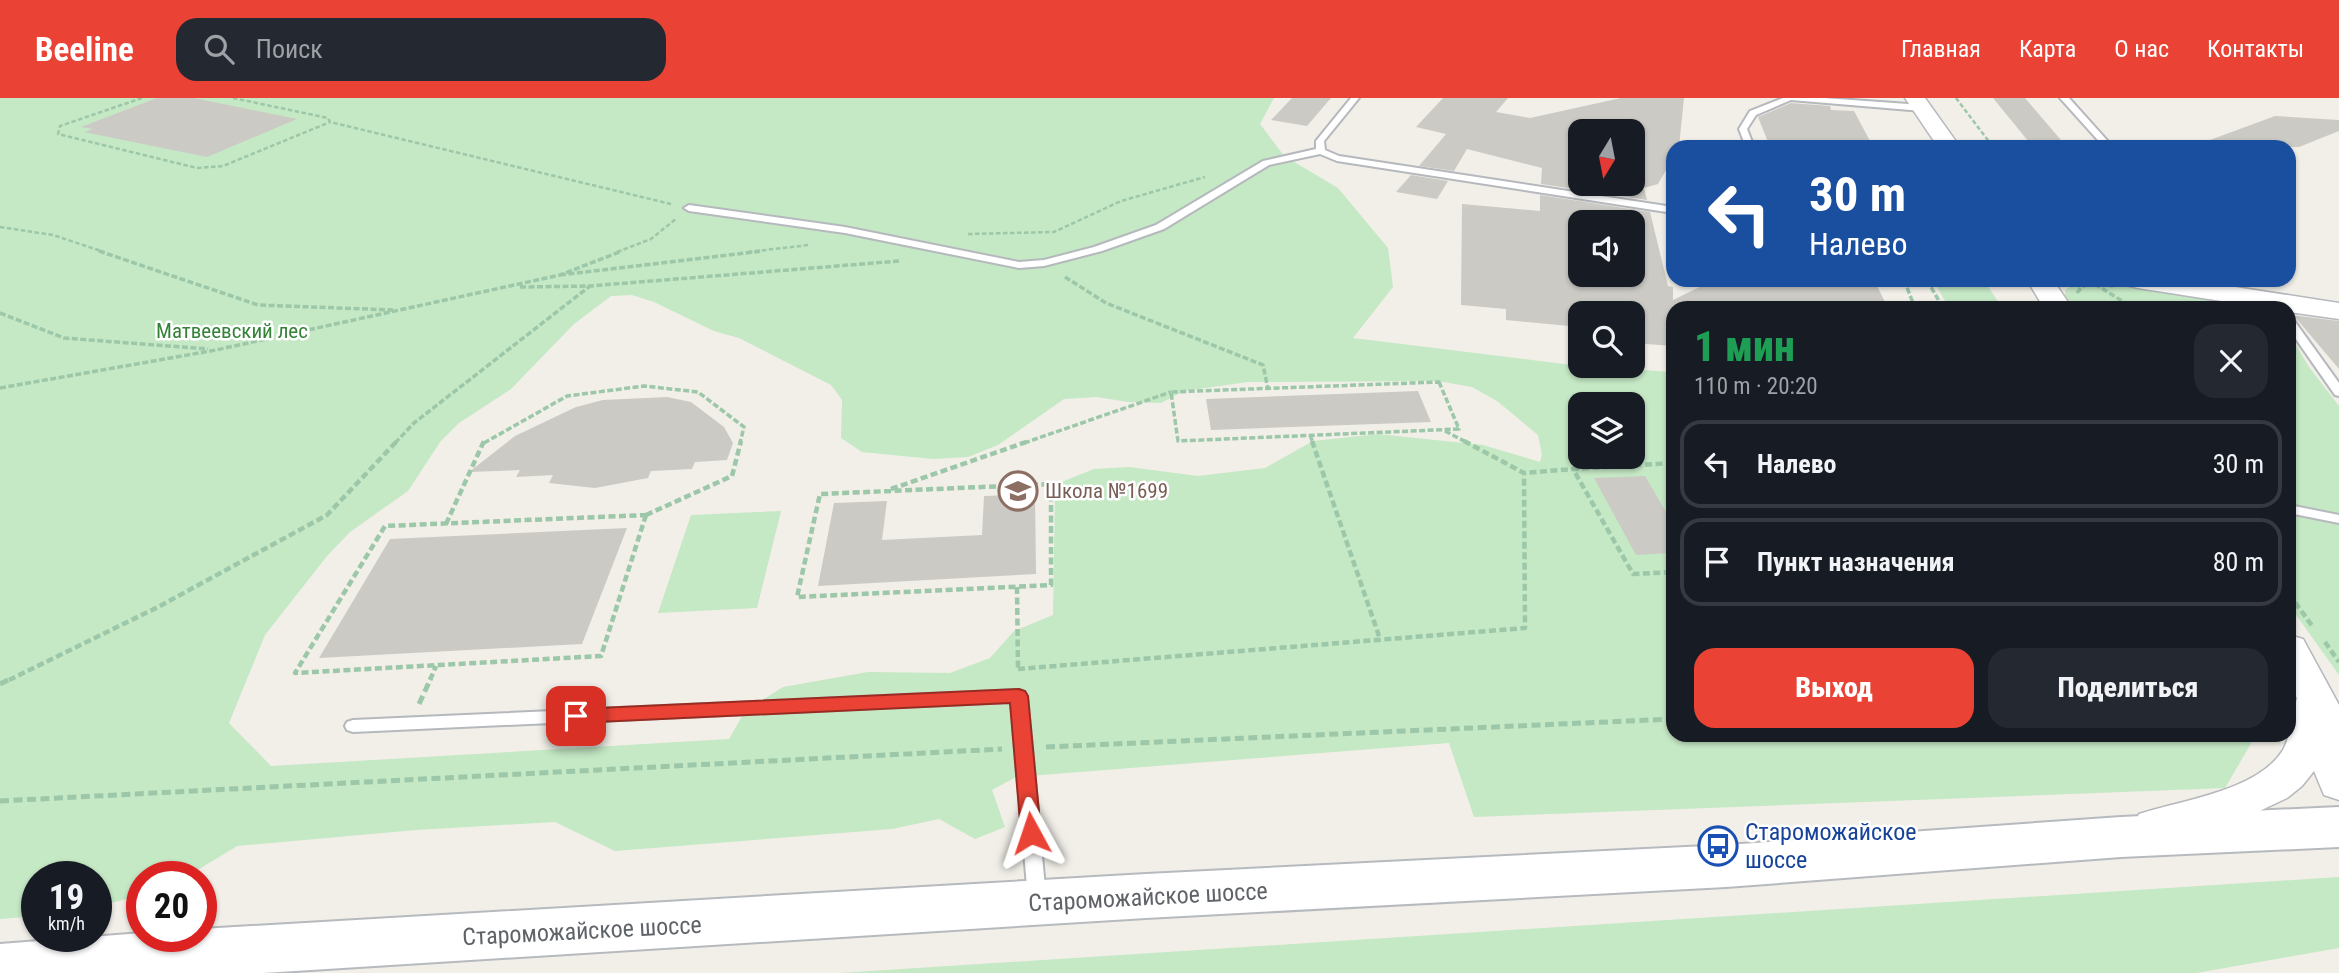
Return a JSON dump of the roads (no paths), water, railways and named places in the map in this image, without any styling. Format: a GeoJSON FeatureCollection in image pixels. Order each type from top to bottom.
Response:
{"type":"FeatureCollection","features":[{"type":"Feature","properties":{"kind":"main road","name":"Староможайское шоссе"},"geometry":{"type":"LineString","coordinates":[[0,968],[117,958],[1037,903],[1726,866],[2121,837],[2339,827]]}},
{"type":"Feature","properties":{"kind":"street"},"geometry":{"type":"LineString","coordinates":[[1919,103],[1944,140]]}},
{"type":"Feature","properties":{"kind":"street"},"geometry":{"type":"LineString","coordinates":[[2172,287],[2239,301]]}},
{"type":"Feature","properties":{"kind":"street"},"geometry":{"type":"LineString","coordinates":[[2296,310],[2339,311]]}},
{"type":"Feature","properties":{"kind":"street"},"geometry":{"type":"LineString","coordinates":[[2296,662],[2327,718],[2339,783]]}},
{"type":"Feature","properties":{"kind":"street"},"geometry":{"type":"LineString","coordinates":[[2121,837],[2263,792],[2287,775],[2327,718]]}},
{"type":"Feature","properties":{"kind":"lane"},"geometry":{"type":"LineString","coordinates":[[1321,151],[1320,141],[1355,98]]}},
{"type":"Feature","properties":{"kind":"lane"},"geometry":{"type":"LineString","coordinates":[[1747,140],[1743,129],[1753,113],[1791,98],[1919,103]]}},
{"type":"Feature","properties":{"kind":"lane"},"geometry":{"type":"LineString","coordinates":[[1833,98],[1919,103]]}},
{"type":"Feature","properties":{"kind":"lane"},"geometry":{"type":"LineString","coordinates":[[2064,98],[2103,140]]}},
{"type":"Feature","properties":{"kind":"lane"},"geometry":{"type":"LineString","coordinates":[[689,208],[845,230],[1019,265],[1044,263],[1098,249],[1160,227],[1266,163],[1321,151],[1336,158],[1666,209]]}},
{"type":"Feature","properties":{"kind":"lane"},"geometry":{"type":"LineString","coordinates":[[2296,330],[2339,392]]}},
{"type":"Feature","properties":{"kind":"lane"},"geometry":{"type":"LineString","coordinates":[[2296,510],[2339,519]]}},
{"type":"Feature","properties":{"kind":"lane"},"geometry":{"type":"LineString","coordinates":[[353,726],[1019,696],[1037,903]]}},
{"type":"Feature","properties":{"kind":"place","name":"Школа №1699"},"geometry":{"type":"Point","coordinates":[1018,491]}},
{"type":"Feature","properties":{"kind":"place","name":"Староможайское шоссе"},"geometry":{"type":"Point","coordinates":[1718,846]}},
{"type":"Feature","properties":{"kind":"park label","name":"Матвеевский лес"},"geometry":{"type":"Point","coordinates":[232,331]}}]}
